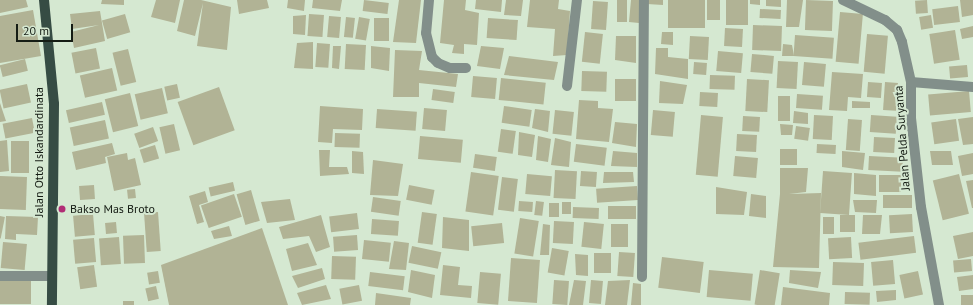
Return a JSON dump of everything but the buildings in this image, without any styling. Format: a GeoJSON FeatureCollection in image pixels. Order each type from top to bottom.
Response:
{"type":"FeatureCollection","features":[{"type":"Feature","properties":{"kind":"main road","name":"Jalan Otto Iskandardinata"},"geometry":{"type":"LineString","coordinates":[[44,0],[54,104],[52,305]]}},
{"type":"Feature","properties":{"kind":"street"},"geometry":{"type":"LineString","coordinates":[[429,0],[426,33],[432,57],[438,63],[450,68],[466,68]]}},
{"type":"Feature","properties":{"kind":"street"},"geometry":{"type":"LineString","coordinates":[[568,86],[577,0]]}},
{"type":"Feature","properties":{"kind":"street"},"geometry":{"type":"LineString","coordinates":[[642,277],[644,0]]}},
{"type":"Feature","properties":{"kind":"street","name":"Jalan Pelda Suryanta"},"geometry":{"type":"LineString","coordinates":[[843,0],[885,20],[896,30],[911,82],[915,163],[939,305]]}},
{"type":"Feature","properties":{"kind":"street"},"geometry":{"type":"LineString","coordinates":[[911,82],[973,87]]}},
{"type":"Feature","properties":{"kind":"street"},"geometry":{"type":"LineString","coordinates":[[0,276],[52,276]]}},
{"type":"Feature","properties":{"kind":"place","name":"Bakso Mas Broto"},"geometry":{"type":"Point","coordinates":[62,209]}}]}
